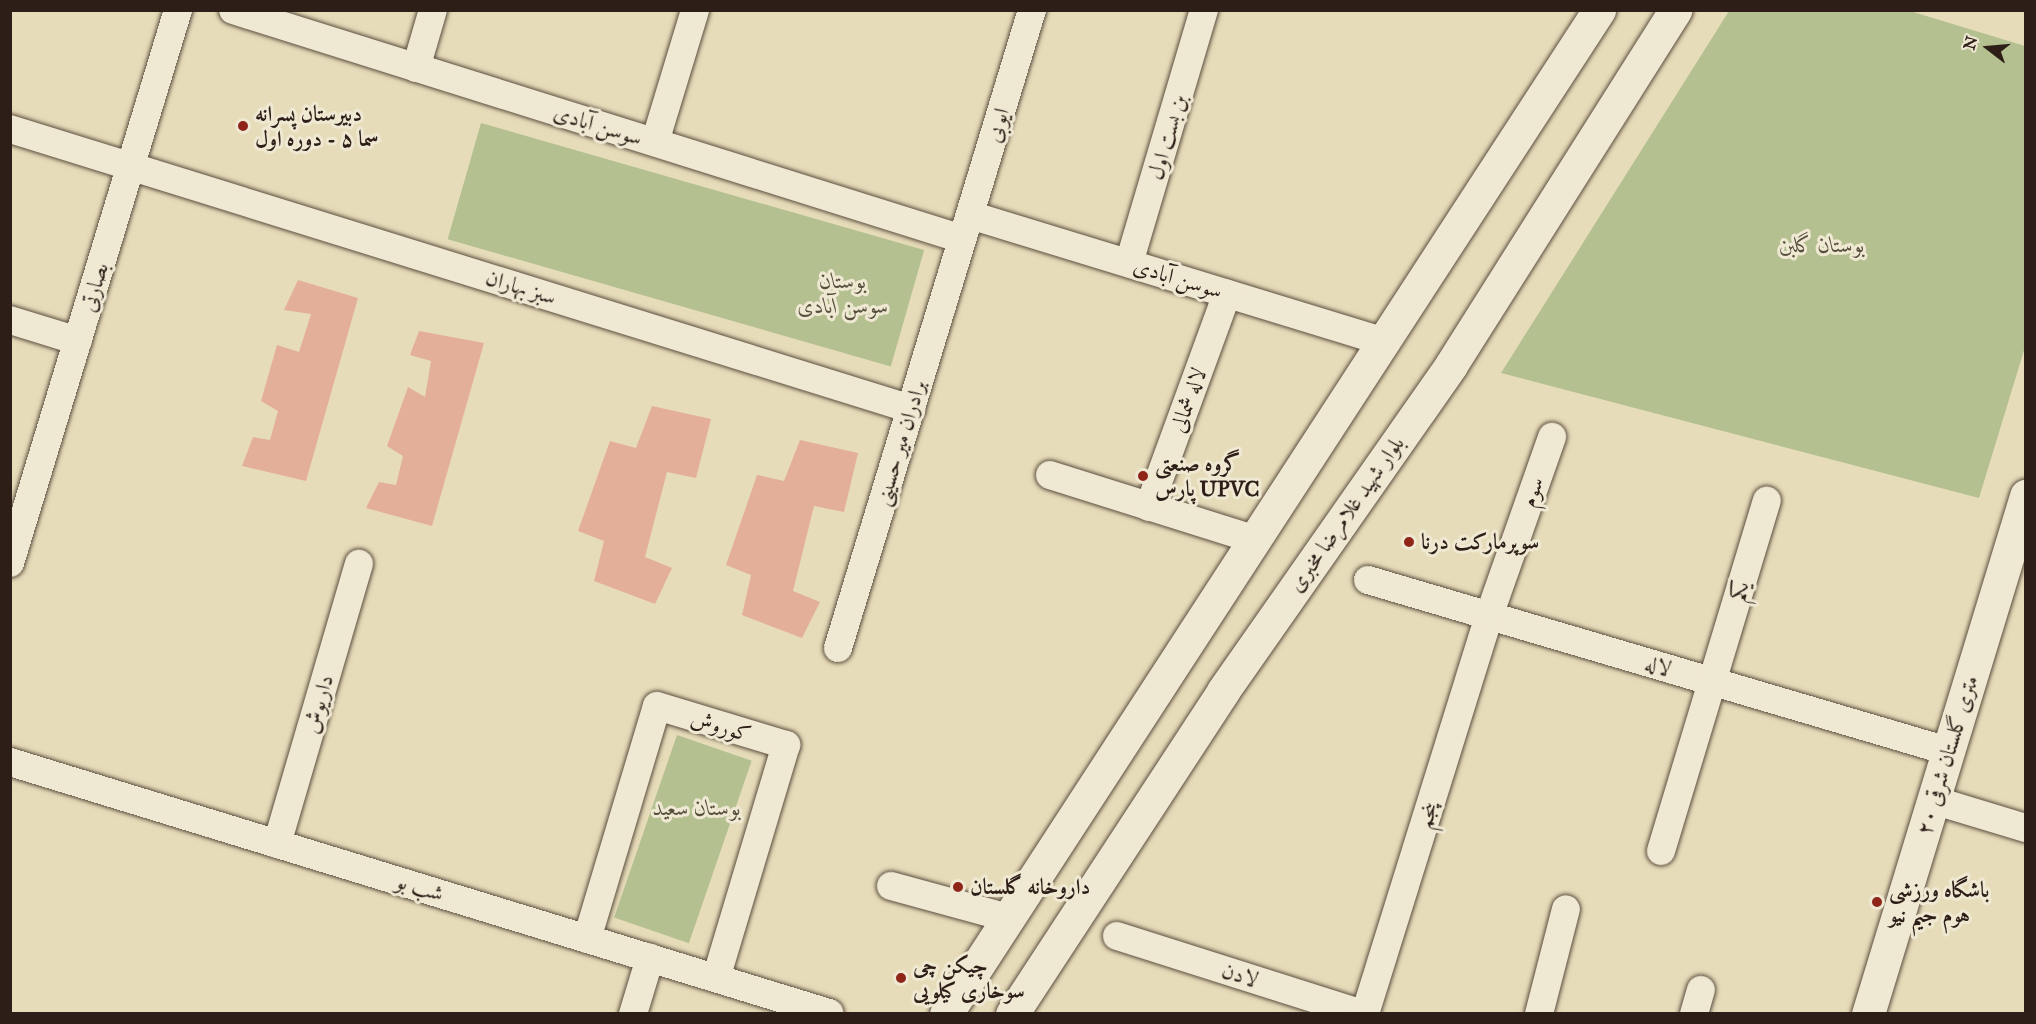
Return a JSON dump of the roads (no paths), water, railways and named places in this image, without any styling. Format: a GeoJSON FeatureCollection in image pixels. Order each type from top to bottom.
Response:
{"type":"FeatureCollection","features":[{"type":"Feature","properties":{"kind":"main road"},"geometry":{"type":"LineString","coordinates":[[946,1014],[1386,342],[1599,10]]}},
{"type":"Feature","properties":{"kind":"main road","name":"بلوار شهید غلامرضا مخبری"},"geometry":{"type":"LineString","coordinates":[[1012,1014],[1223,691],[1451,364],[1675,10]]}},
{"type":"Feature","properties":{"kind":"main road","name":"۲۰ متری گلستان شرقی"},"geometry":{"type":"LineString","coordinates":[[1868,1014],[2025,496]]}},
{"type":"Feature","properties":{"kind":"street","name":"بصارتی"},"geometry":{"type":"LineString","coordinates":[[10,562],[178,10]]}},
{"type":"Feature","properties":{"kind":"street","name":"سوسن آبادی"},"geometry":{"type":"LineString","coordinates":[[233,10],[655,142],[966,226],[1130,263],[1386,342]]}},
{"type":"Feature","properties":{"kind":"street"},"geometry":{"type":"LineString","coordinates":[[416,68],[433,10]]}},
{"type":"Feature","properties":{"kind":"street"},"geometry":{"type":"LineString","coordinates":[[655,142],[695,10]]}},
{"type":"Feature","properties":{"kind":"street","name":"ایوبی"},"geometry":{"type":"LineString","coordinates":[[966,226],[1032,10]]}},
{"type":"Feature","properties":{"kind":"street","name":"بن بست اول"},"geometry":{"type":"LineString","coordinates":[[1130,263],[1204,10]]}},
{"type":"Feature","properties":{"kind":"street","name":"سبز بهاران"},"geometry":{"type":"LineString","coordinates":[[10,129],[132,164],[911,409]]}},
{"type":"Feature","properties":{"kind":"street","name":"برادران میر حسینی"},"geometry":{"type":"LineString","coordinates":[[838,648],[966,226]]}},
{"type":"Feature","properties":{"kind":"street","name":"لاله شمالی"},"geometry":{"type":"LineString","coordinates":[[1149,507],[1227,294]]}},
{"type":"Feature","properties":{"kind":"street"},"geometry":{"type":"LineString","coordinates":[[10,320],[78,340]]}},
{"type":"Feature","properties":{"kind":"street","name":"سوم"},"geometry":{"type":"LineString","coordinates":[[1489,616],[1552,437]]}},
{"type":"Feature","properties":{"kind":"street"},"geometry":{"type":"LineString","coordinates":[[1050,475],[1256,540]]}},
{"type":"Feature","properties":{"kind":"street","name":"یکم"},"geometry":{"type":"LineString","coordinates":[[1661,851],[1767,501]]}},
{"type":"Feature","properties":{"kind":"street","name":"داریوش"},"geometry":{"type":"LineString","coordinates":[[277,844],[359,564]]}},
{"type":"Feature","properties":{"kind":"street","name":"لاله"},"geometry":{"type":"LineString","coordinates":[[1368,580],[1948,751]]}},
{"type":"Feature","properties":{"kind":"street","name":"پنجم"},"geometry":{"type":"LineString","coordinates":[[1364,1014],[1489,616]]}},
{"type":"Feature","properties":{"kind":"street","name":"کوروش"},"geometry":{"type":"LineString","coordinates":[[587,939],[657,706],[786,745],[716,978]]}},
{"type":"Feature","properties":{"kind":"street","name":"شب بو"},"geometry":{"type":"LineString","coordinates":[[10,762],[829,1013]]}},
{"type":"Feature","properties":{"kind":"street"},"geometry":{"type":"LineString","coordinates":[[1933,800],[2025,828]]}},
{"type":"Feature","properties":{"kind":"street"},"geometry":{"type":"LineString","coordinates":[[891,886],[1009,918]]}},
{"type":"Feature","properties":{"kind":"street"},"geometry":{"type":"LineString","coordinates":[[1539,1014],[1566,909]]}},
{"type":"Feature","properties":{"kind":"street","name":"لادن"},"geometry":{"type":"LineString","coordinates":[[1117,936],[1364,1014]]}},
{"type":"Feature","properties":{"kind":"street"},"geometry":{"type":"LineString","coordinates":[[633,1014],[650,958]]}},
{"type":"Feature","properties":{"kind":"place","name":"دبیرستان پسرانه سما ۵ - دوره اول"},"geometry":{"type":"Point","coordinates":[243,126]}},
{"type":"Feature","properties":{"kind":"place","name":"گروه صنعتی پارس UPVC"},"geometry":{"type":"Point","coordinates":[1143,476]}},
{"type":"Feature","properties":{"kind":"place","name":"سوپرمارکت درنا"},"geometry":{"type":"Point","coordinates":[1409,542]}},
{"type":"Feature","properties":{"kind":"place","name":"داروخانه گلستان"},"geometry":{"type":"Point","coordinates":[958,887]}},
{"type":"Feature","properties":{"kind":"place","name":"باشگاه ورزشی هوم جیم نیو"},"geometry":{"type":"Point","coordinates":[1877,902]}},
{"type":"Feature","properties":{"kind":"place","name":"چیکن چی سوخاری کیلویی"},"geometry":{"type":"Point","coordinates":[901,978]}},
{"type":"Feature","properties":{"kind":"park label","name":"بوستان گلبن"},"geometry":{"type":"Point","coordinates":[1822,245]}},
{"type":"Feature","properties":{"kind":"park label","name":"بوستان سوسن آبادی"},"geometry":{"type":"Point","coordinates":[843,292]}},
{"type":"Feature","properties":{"kind":"park label","name":"بوستان سعید"},"geometry":{"type":"Point","coordinates":[697,808]}}]}
